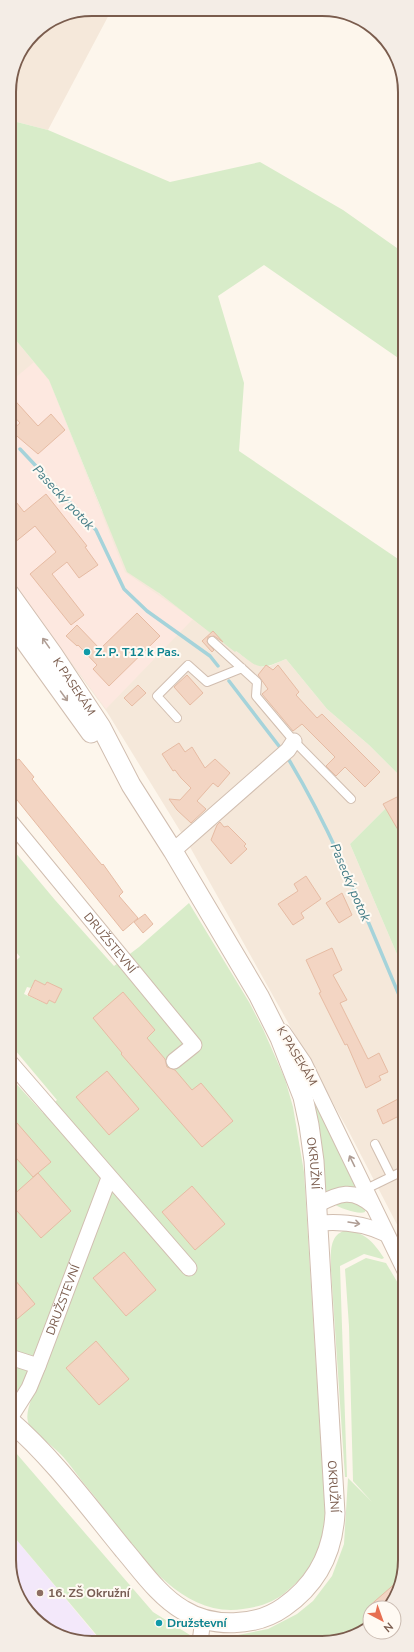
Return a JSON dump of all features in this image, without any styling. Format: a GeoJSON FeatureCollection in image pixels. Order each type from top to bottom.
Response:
{"type":"FeatureCollection","features":[{"type":"Feature","properties":{"kind":"street","name":"K PASEKÁM"},"geometry":{"type":"LineString","coordinates":[[16,603],[82,697],[101,727],[131,785]]}},
{"type":"Feature","properties":{"kind":"street","name":"K PASEKÁM"},"geometry":{"type":"LineString","coordinates":[[16,629],[91,733],[131,785],[173,851],[259,996],[304,1063],[398,1257]]}},
{"type":"Feature","properties":{"kind":"street"},"geometry":{"type":"LineString","coordinates":[[173,851],[288,750],[294,741]]}},
{"type":"Feature","properties":{"kind":"street","name":"DRUŽSTEVNÍ"},"geometry":{"type":"LineString","coordinates":[[16,827],[194,1044],[174,1061]]}},
{"type":"Feature","properties":{"kind":"street","name":"OKRUŽNÍ"},"geometry":{"type":"LineString","coordinates":[[16,1426],[68,1483],[162,1594],[185,1611],[203,1619],[225,1622],[250,1621],[281,1609],[313,1582],[326,1559],[333,1539],[335,1513],[319,1223],[314,1161],[303,1097],[280,1038],[259,996]]}},
{"type":"Feature","properties":{"kind":"street"},"geometry":{"type":"LineString","coordinates":[[16,1069],[109,1178],[189,1268]]}},
{"type":"Feature","properties":{"kind":"street","name":"DRUŽSTEVNÍ"},"geometry":{"type":"LineString","coordinates":[[16,1410],[29,1388],[38,1366],[109,1178]]}},
{"type":"Feature","properties":{"kind":"street"},"geometry":{"type":"LineString","coordinates":[[317,1205],[335,1195],[348,1194],[362,1197],[375,1208]]}},
{"type":"Feature","properties":{"kind":"street"},"geometry":{"type":"LineString","coordinates":[[319,1223],[341,1221],[365,1225],[386,1234]]}},
{"type":"Feature","properties":{"kind":"street"},"geometry":{"type":"LineString","coordinates":[[16,1359],[38,1366]]}},
{"type":"Feature","properties":{"kind":"street"},"geometry":{"type":"LineString","coordinates":[[201,1636],[203,1619]]}},
{"type":"Feature","properties":{"kind":"lane"},"geometry":{"type":"LineString","coordinates":[[212,641],[256,682],[256,696],[294,741],[351,799]]}},
{"type":"Feature","properties":{"kind":"lane"},"geometry":{"type":"LineString","coordinates":[[177,718],[157,696],[188,666],[206,682],[242,668]]}},
{"type":"Feature","properties":{"kind":"lane"},"geometry":{"type":"LineString","coordinates":[[375,1144],[391,1176]]}},
{"type":"Feature","properties":{"kind":"lane"},"geometry":{"type":"LineString","coordinates":[[366,1189],[398,1173]]}},
{"type":"Feature","properties":{"kind":"shaded area"},"geometry":{"type":"Polygon","coordinates":[[[108,16],[48,130],[16,122],[16,87],[24,59],[35,42],[54,26],[68,20],[82,17],[108,16]]]}},
{"type":"Feature","properties":{"kind":"shaded area"},"geometry":{"type":"Polygon","coordinates":[[[16,340],[49,380],[102,511],[159,593],[248,660],[265,668],[286,659],[327,709],[369,745],[398,774],[398,796],[350,844],[398,957],[398,1226],[348,1130],[190,847],[107,712],[16,588],[16,340]]]}},
{"type":"Feature","properties":{"kind":"shaded area"},"geometry":{"type":"Polygon","coordinates":[[[34,362],[49,380],[125,572],[193,619],[106,709],[16,588],[16,377],[34,362]]]}},
{"type":"Feature","properties":{"kind":"shaded area","name":"16. ZŠ Okružní"},"geometry":{"type":"Polygon","coordinates":[[[16,1539],[96,1636],[77,1635],[63,1630],[54,1626],[38,1614],[24,1593],[17,1575],[16,1539]]]}},
{"type":"Feature","properties":{"kind":"green space"},"geometry":{"type":"Polygon","coordinates":[[[16,122],[48,130],[170,182],[260,162],[343,210],[398,249],[398,358],[264,265],[218,296],[244,383],[239,451],[398,559],[398,774],[369,745],[327,709],[286,659],[270,665],[255,665],[236,651],[235,652],[159,593],[127,572],[49,380],[16,340],[16,122]]]}},
{"type":"Feature","properties":{"kind":"green space"},"geometry":{"type":"Polygon","coordinates":[[[398,796],[398,957],[350,844],[398,796]]]}},
{"type":"Feature","properties":{"kind":"green space"},"geometry":{"type":"Polygon","coordinates":[[[16,853],[114,966],[139,947],[189,903],[249,1002],[263,1029],[285,1079],[293,1107],[304,1172],[325,1512],[322,1536],[310,1565],[304,1574],[287,1591],[266,1603],[243,1609],[217,1609],[194,1601],[172,1587],[152,1569],[134,1548],[64,1457],[36,1434],[30,1427],[27,1417],[31,1400],[16,1396],[16,1084],[43,1113],[57,1100],[16,1051],[16,961],[20,957],[16,952],[16,853]],[[35,980],[31,988],[27,987],[24,994],[47,1004],[49,1000],[55,1003],[61,990],[47,982],[45,985],[35,980]]]}},
{"type":"Feature","properties":{"kind":"green space"},"geometry":{"type":"Polygon","coordinates":[[[312,1093],[360,1188],[325,1192],[320,1130],[312,1093]]]}},
{"type":"Feature","properties":{"kind":"green space"},"geometry":{"type":"Polygon","coordinates":[[[350,1199],[365,1208],[365,1212],[358,1213],[349,1211],[334,1204],[350,1199]]]}},
{"type":"Feature","properties":{"kind":"green space"},"geometry":{"type":"Polygon","coordinates":[[[347,1230],[354,1231],[364,1236],[377,1248],[384,1258],[382,1259],[364,1254],[340,1266],[347,1477],[345,1477],[331,1251],[336,1236],[347,1230]]]}},
{"type":"Feature","properties":{"kind":"green space"},"geometry":{"type":"Polygon","coordinates":[[[366,1258],[386,1263],[398,1283],[398,1565],[394,1584],[386,1600],[362,1600],[362,1624],[351,1630],[322,1636],[233,1636],[268,1629],[297,1614],[313,1601],[332,1576],[344,1544],[348,1478],[372,1502],[353,1481],[349,1326],[345,1269],[366,1258]]]}},
{"type":"Feature","properties":{"kind":"green space"},"geometry":{"type":"Polygon","coordinates":[[[16,1453],[153,1612],[192,1636],[97,1636],[16,1539],[16,1453]]]}},
{"type":"Feature","properties":{"kind":"building"},"geometry":{"type":"Polygon","coordinates":[[[16,402],[38,426],[51,414],[65,430],[38,454],[16,435],[16,427],[20,423],[16,419],[16,402]]]}},
{"type":"Feature","properties":{"kind":"building"},"geometry":{"type":"Polygon","coordinates":[[[46,494],[87,546],[85,547],[98,565],[79,578],[67,562],[52,574],[84,615],[71,625],[30,574],[56,552],[35,526],[16,541],[16,502],[24,512],[46,494]]]}},
{"type":"Feature","properties":{"kind":"building"},"geometry":{"type":"Polygon","coordinates":[[[137,613],[160,636],[109,686],[93,669],[97,665],[78,645],[77,646],[66,636],[77,625],[100,649],[137,613]]]}},
{"type":"Feature","properties":{"kind":"building"},"geometry":{"type":"Polygon","coordinates":[[[213,631],[223,642],[214,636],[208,637],[207,642],[214,650],[212,652],[202,641],[213,631]]]}},
{"type":"Feature","properties":{"kind":"building"},"geometry":{"type":"Polygon","coordinates":[[[266,665],[273,670],[278,665],[299,692],[296,695],[317,718],[322,714],[380,772],[365,787],[345,767],[336,776],[326,766],[335,757],[302,724],[293,731],[262,694],[268,689],[258,675],[266,665]]]}},
{"type":"Feature","properties":{"kind":"building"},"geometry":{"type":"Polygon","coordinates":[[[187,675],[203,693],[190,705],[174,687],[187,675]]]}},
{"type":"Feature","properties":{"kind":"building"},"geometry":{"type":"Polygon","coordinates":[[[138,685],[146,693],[132,706],[124,698],[138,685]]]}},
{"type":"Feature","properties":{"kind":"building"},"geometry":{"type":"Polygon","coordinates":[[[179,743],[185,752],[192,747],[205,768],[215,759],[230,773],[218,787],[213,783],[197,801],[206,809],[191,823],[177,810],[169,799],[180,800],[191,788],[175,770],[173,771],[162,754],[179,743]]]}},
{"type":"Feature","properties":{"kind":"building"},"geometry":{"type":"Polygon","coordinates":[[[16,759],[19,759],[34,777],[32,779],[102,865],[103,864],[123,892],[119,896],[138,918],[123,931],[16,799],[16,759]]]}},
{"type":"Feature","properties":{"kind":"building"},"geometry":{"type":"Polygon","coordinates":[[[398,796],[398,830],[383,804],[398,796]]]}},
{"type":"Feature","properties":{"kind":"building"},"geometry":{"type":"Polygon","coordinates":[[[220,822],[224,827],[228,826],[246,844],[244,846],[247,849],[231,864],[211,840],[217,825],[220,822]]]}},
{"type":"Feature","properties":{"kind":"building"},"geometry":{"type":"Polygon","coordinates":[[[306,876],[321,899],[301,913],[304,918],[293,925],[278,904],[298,891],[294,884],[306,876]]]}},
{"type":"Feature","properties":{"kind":"building"},"geometry":{"type":"Polygon","coordinates":[[[342,893],[352,915],[339,923],[326,903],[342,893]]]}},
{"type":"Feature","properties":{"kind":"building"},"geometry":{"type":"Polygon","coordinates":[[[145,914],[153,924],[143,933],[134,922],[145,914]]]}},
{"type":"Feature","properties":{"kind":"building"},"geometry":{"type":"Polygon","coordinates":[[[332,948],[342,970],[333,975],[347,1000],[340,1003],[368,1059],[379,1053],[388,1072],[379,1076],[381,1080],[366,1088],[347,1044],[345,1045],[319,993],[321,992],[306,960],[332,948]]]}},
{"type":"Feature","properties":{"kind":"building"},"geometry":{"type":"Polygon","coordinates":[[[35,980],[45,985],[47,982],[62,989],[55,1003],[49,1000],[47,1004],[28,995],[35,980]]]}},
{"type":"Feature","properties":{"kind":"building"},"geometry":{"type":"Polygon","coordinates":[[[123,992],[155,1030],[147,1038],[165,1059],[167,1067],[175,1070],[192,1090],[201,1083],[233,1121],[202,1147],[121,1054],[122,1053],[93,1018],[123,992]]]}},
{"type":"Feature","properties":{"kind":"building"},"geometry":{"type":"Polygon","coordinates":[[[107,1071],[139,1109],[109,1135],[76,1097],[107,1071]]]}},
{"type":"Feature","properties":{"kind":"building"},"geometry":{"type":"Polygon","coordinates":[[[398,1099],[398,1116],[383,1124],[377,1110],[398,1099]]]}},
{"type":"Feature","properties":{"kind":"building"},"geometry":{"type":"Polygon","coordinates":[[[16,1122],[51,1162],[33,1177],[16,1158],[16,1122]]]}},
{"type":"Feature","properties":{"kind":"building"},"geometry":{"type":"Polygon","coordinates":[[[38,1173],[71,1211],[41,1238],[16,1210],[16,1193],[38,1173]]]}},
{"type":"Feature","properties":{"kind":"building"},"geometry":{"type":"Polygon","coordinates":[[[192,1186],[225,1224],[195,1250],[162,1212],[192,1186]]]}},
{"type":"Feature","properties":{"kind":"building"},"geometry":{"type":"Polygon","coordinates":[[[124,1252],[156,1290],[126,1316],[93,1278],[124,1252]]]}},
{"type":"Feature","properties":{"kind":"building"},"geometry":{"type":"Polygon","coordinates":[[[16,1281],[35,1304],[16,1320],[16,1281]]]}},
{"type":"Feature","properties":{"kind":"building"},"geometry":{"type":"Polygon","coordinates":[[[96,1341],[129,1379],[99,1405],[66,1368],[96,1341]]]}},
{"type":"Feature","properties":{"kind":"building"},"geometry":{"type":"Polygon","coordinates":[[[394,1585],[386,1600],[376,1600],[394,1585]]]}},
{"type":"Feature","properties":{"kind":"waterway","name":"Pasecký potok"},"geometry":{"type":"LineString","coordinates":[[20,449],[96,530],[124,589],[147,611],[210,656],[218,666]]}},
{"type":"Feature","properties":{"kind":"waterway","name":"Pasecký potok"},"geometry":{"type":"LineString","coordinates":[[229,681],[282,750]]}},
{"type":"Feature","properties":{"kind":"waterway","name":"Pasecký potok"},"geometry":{"type":"LineString","coordinates":[[289,760],[337,851],[398,992]]}},
{"type":"Feature","properties":{"kind":"place","name":"Z. P. T12 k Pas."},"geometry":{"type":"Point","coordinates":[87,652]}},
{"type":"Feature","properties":{"kind":"place","name":"16. ZŠ Okružní"},"geometry":{"type":"Point","coordinates":[40,1593]}},
{"type":"Feature","properties":{"kind":"place","name":"Družstevní"},"geometry":{"type":"Point","coordinates":[159,1623]}}]}
